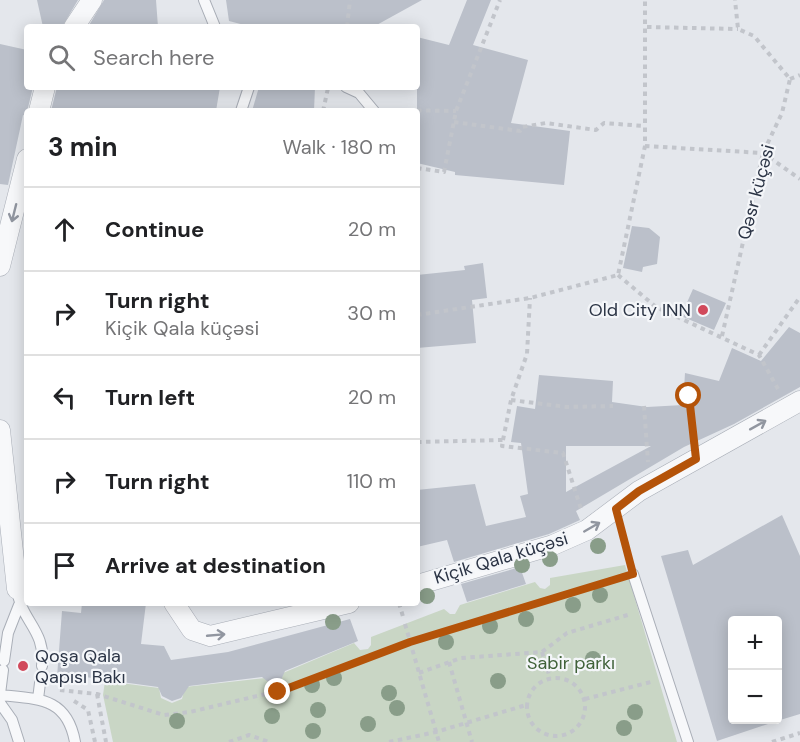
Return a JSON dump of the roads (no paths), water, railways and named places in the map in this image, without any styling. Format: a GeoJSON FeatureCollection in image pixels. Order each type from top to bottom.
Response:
{"type":"FeatureCollection","features":[{"type":"Feature","properties":{"kind":"street"},"geometry":{"type":"LineString","coordinates":[[76,24],[92,0]]}},
{"type":"Feature","properties":{"kind":"street"},"geometry":{"type":"LineString","coordinates":[[40,108],[44,90]]}},
{"type":"Feature","properties":{"kind":"street"},"geometry":{"type":"LineString","coordinates":[[0,266],[24,171]]}},
{"type":"Feature","properties":{"kind":"street","name":"Kiçik Qala küçəsi"},"geometry":{"type":"LineString","coordinates":[[420,584],[553,545],[587,530],[650,485],[794,405]]}},
{"type":"Feature","properties":{"kind":"street"},"geometry":{"type":"LineString","coordinates":[[0,430],[21,594]]}},
{"type":"Feature","properties":{"kind":"street"},"geometry":{"type":"LineString","coordinates":[[179,606],[192,630],[210,636],[336,606]]}},
{"type":"Feature","properties":{"kind":"lane"},"geometry":{"type":"LineString","coordinates":[[204,0],[213,24]]}},
{"type":"Feature","properties":{"kind":"lane"},"geometry":{"type":"LineString","coordinates":[[243,108],[248,90]]}},
{"type":"Feature","properties":{"kind":"lane"},"geometry":{"type":"LineString","coordinates":[[352,90],[359,93],[372,108]]}},
{"type":"Feature","properties":{"kind":"lane"},"geometry":{"type":"LineString","coordinates":[[633,574],[688,742]]}},
{"type":"Feature","properties":{"kind":"lane"},"geometry":{"type":"LineString","coordinates":[[21,594],[8,633],[0,695],[49,702],[66,714],[75,742]]}},
{"type":"Feature","properties":{"kind":"lane"},"geometry":{"type":"LineString","coordinates":[[26,606],[43,645],[38,699]]}},
{"type":"Feature","properties":{"kind":"lane"},"geometry":{"type":"LineString","coordinates":[[0,704],[12,720],[19,742]]}},
{"type":"Feature","properties":{"kind":"place","name":"Old City INN"},"geometry":{"type":"Point","coordinates":[703,310]}},
{"type":"Feature","properties":{"kind":"place","name":"Qoşa Qala Qapısı Bakı"},"geometry":{"type":"Point","coordinates":[23,666]}},
{"type":"Feature","properties":{"kind":"park label","name":"Sabir parkı"},"geometry":{"type":"Point","coordinates":[571,663]}}]}
